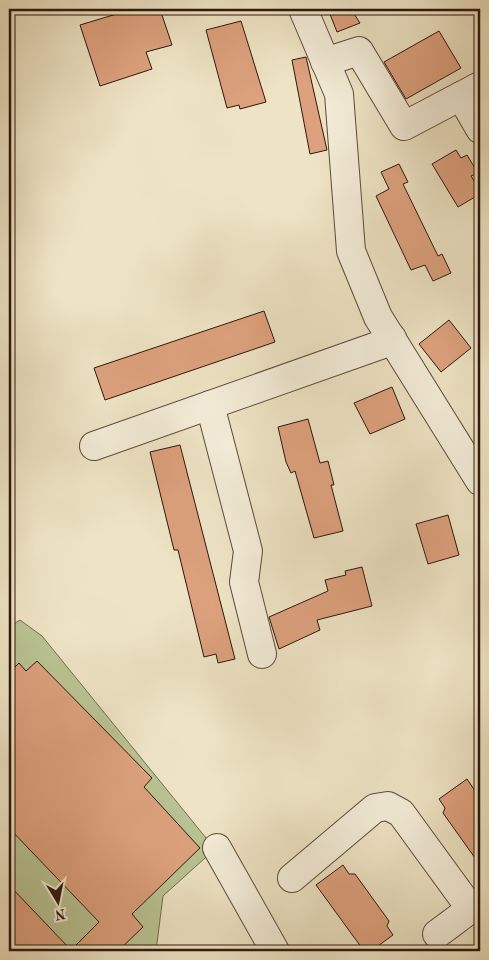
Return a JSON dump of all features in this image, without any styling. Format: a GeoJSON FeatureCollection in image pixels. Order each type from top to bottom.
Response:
{"type":"FeatureCollection","features":[{"type":"Feature","properties":{"kind":"street"},"geometry":{"type":"LineString","coordinates":[[303,9],[339,94],[351,251],[378,317],[480,481]]}},
{"type":"Feature","properties":{"kind":"street"},"geometry":{"type":"LineString","coordinates":[[326,62],[359,51],[404,126],[471,91],[480,130]]}},
{"type":"Feature","properties":{"kind":"street"},"geometry":{"type":"LineString","coordinates":[[94,446],[383,344],[392,338]]}},
{"type":"Feature","properties":{"kind":"street"},"geometry":{"type":"LineString","coordinates":[[210,405],[248,551],[244,582],[262,654]]}},
{"type":"Feature","properties":{"kind":"street"},"geometry":{"type":"LineString","coordinates":[[292,878],[375,808],[388,806],[401,813],[476,905],[437,934]]}},
{"type":"Feature","properties":{"kind":"street"},"geometry":{"type":"LineString","coordinates":[[217,848],[275,951]]}},
{"type":"Feature","properties":{"kind":"green space"},"geometry":{"type":"Polygon","coordinates":[[[20,620],[42,636],[215,849],[163,896],[156,951],[9,951],[9,627],[20,620]]]}},
{"type":"Feature","properties":{"kind":"building"},"geometry":{"type":"Polygon","coordinates":[[[133,9],[160,9],[172,45],[146,52],[152,69],[100,86],[80,25],[133,9]]]}},
{"type":"Feature","properties":{"kind":"building"},"geometry":{"type":"Polygon","coordinates":[[[328,9],[351,9],[360,23],[337,32],[328,9]]]}},
{"type":"Feature","properties":{"kind":"building"},"geometry":{"type":"Polygon","coordinates":[[[241,21],[266,102],[240,109],[239,105],[227,108],[206,30],[241,21]]]}},
{"type":"Feature","properties":{"kind":"building"},"geometry":{"type":"Polygon","coordinates":[[[439,31],[461,68],[406,99],[384,62],[439,31]]]}},
{"type":"Feature","properties":{"kind":"building"},"geometry":{"type":"Polygon","coordinates":[[[306,57],[327,150],[310,154],[292,60],[306,57]]]}},
{"type":"Feature","properties":{"kind":"building"},"geometry":{"type":"Polygon","coordinates":[[[456,150],[461,158],[467,155],[478,173],[471,176],[480,190],[480,194],[458,207],[432,164],[456,150]]]}},
{"type":"Feature","properties":{"kind":"building"},"geometry":{"type":"Polygon","coordinates":[[[399,164],[408,182],[403,184],[438,256],[442,254],[451,273],[433,281],[425,265],[411,270],[376,196],[389,189],[381,172],[399,164]]]}},
{"type":"Feature","properties":{"kind":"building"},"geometry":{"type":"Polygon","coordinates":[[[264,311],[275,342],[105,400],[94,368],[264,311]]]}},
{"type":"Feature","properties":{"kind":"building"},"geometry":{"type":"Polygon","coordinates":[[[449,320],[471,348],[441,372],[419,344],[449,320]]]}},
{"type":"Feature","properties":{"kind":"building"},"geometry":{"type":"Polygon","coordinates":[[[392,387],[405,419],[370,434],[354,403],[392,387]]]}},
{"type":"Feature","properties":{"kind":"building"},"geometry":{"type":"Polygon","coordinates":[[[308,419],[320,463],[328,461],[334,485],[331,485],[343,531],[314,538],[295,471],[291,473],[286,462],[278,427],[308,419]]]}},
{"type":"Feature","properties":{"kind":"building"},"geometry":{"type":"Polygon","coordinates":[[[180,445],[235,659],[218,663],[216,654],[204,657],[178,550],[174,550],[150,452],[180,445]]]}},
{"type":"Feature","properties":{"kind":"building"},"geometry":{"type":"Polygon","coordinates":[[[448,515],[459,555],[428,564],[416,524],[448,515]]]}},
{"type":"Feature","properties":{"kind":"building"},"geometry":{"type":"Polygon","coordinates":[[[362,567],[372,606],[317,620],[320,630],[279,649],[269,617],[328,591],[325,580],[346,575],[345,571],[362,567]]]}},
{"type":"Feature","properties":{"kind":"building"},"geometry":{"type":"Polygon","coordinates":[[[37,661],[152,778],[144,787],[200,848],[132,914],[143,927],[118,951],[9,951],[9,885],[71,950],[99,922],[9,828],[9,673],[19,663],[26,671],[37,661]]]}},
{"type":"Feature","properties":{"kind":"building"},"geometry":{"type":"Polygon","coordinates":[[[467,779],[480,798],[480,865],[443,813],[445,808],[439,799],[467,779]]]}},
{"type":"Feature","properties":{"kind":"building"},"geometry":{"type":"Polygon","coordinates":[[[343,865],[349,874],[355,874],[389,921],[387,926],[393,935],[371,951],[364,951],[316,885],[343,865]]]}}]}
